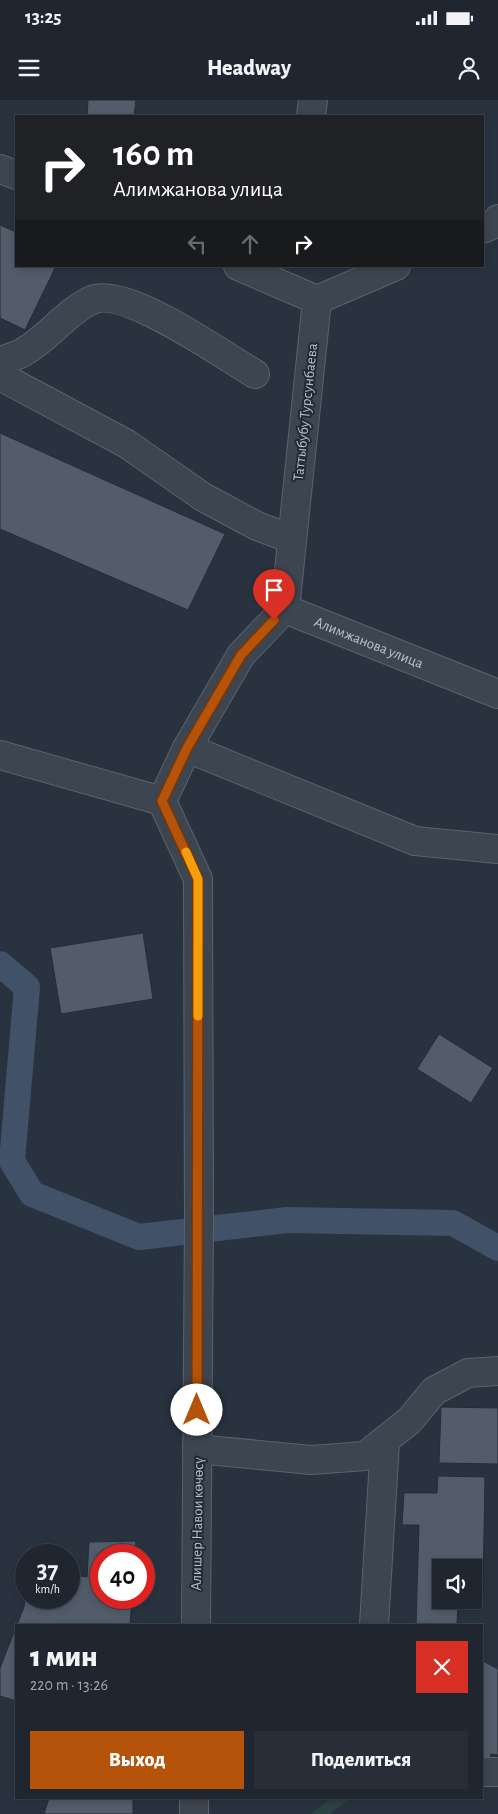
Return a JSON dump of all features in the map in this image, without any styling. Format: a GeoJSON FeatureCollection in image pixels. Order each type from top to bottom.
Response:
{"type":"FeatureCollection","features":[{"type":"Feature","properties":{"kind":"street"},"geometry":{"type":"LineString","coordinates":[[311,115],[313,100]]}},
{"type":"Feature","properties":{"kind":"street"},"geometry":{"type":"LineString","coordinates":[[0,169],[15,175]]}},
{"type":"Feature","properties":{"kind":"street"},"geometry":{"type":"LineString","coordinates":[[484,229],[497,224],[498,219]]}},
{"type":"Feature","properties":{"kind":"street"},"geometry":{"type":"LineString","coordinates":[[243,267],[288,276],[317,300],[394,267]]}},
{"type":"Feature","properties":{"kind":"street"},"geometry":{"type":"LineString","coordinates":[[0,360],[24,352],[71,312],[94,299],[112,297],[145,308],[255,374]]}},
{"type":"Feature","properties":{"kind":"street","name":"Таттыбубу Турсунбаева"},"geometry":{"type":"LineString","coordinates":[[285,609],[317,300]]}},
{"type":"Feature","properties":{"kind":"street"},"geometry":{"type":"LineString","coordinates":[[0,376],[127,444],[203,497],[257,526],[292,538]]}},
{"type":"Feature","properties":{"kind":"street"},"geometry":{"type":"LineString","coordinates":[[0,755],[162,801],[187,748],[241,655],[285,609]]}},
{"type":"Feature","properties":{"kind":"street","name":"Алимжанова улица"},"geometry":{"type":"LineString","coordinates":[[285,609],[498,694]]}},
{"type":"Feature","properties":{"kind":"street"},"geometry":{"type":"LineString","coordinates":[[187,748],[415,841],[498,849]]}},
{"type":"Feature","properties":{"kind":"street","name":"Алишер Навои көчөсү"},"geometry":{"type":"LineString","coordinates":[[162,801],[198,879],[199,1219],[196,1624]]}},
{"type":"Feature","properties":{"kind":"street"},"geometry":{"type":"LineString","coordinates":[[197,1450],[311,1460],[365,1456],[409,1421],[434,1391],[468,1373],[498,1371]]}},
{"type":"Feature","properties":{"kind":"street"},"geometry":{"type":"LineString","coordinates":[[374,1624],[385,1442]]}},
{"type":"Feature","properties":{"kind":"street"},"geometry":{"type":"LineString","coordinates":[[483,1772],[498,1772]]}},
{"type":"Feature","properties":{"kind":"street"},"geometry":{"type":"LineString","coordinates":[[194,1799],[194,1814]]}},
{"type":"Feature","properties":{"kind":"green space"},"geometry":{"type":"Polygon","coordinates":[[[331,1799],[350,1799],[330,1814],[311,1814],[331,1799]]]}},
{"type":"Feature","properties":{"kind":"building"},"geometry":{"type":"Polygon","coordinates":[[[88,100],[136,100],[134,115],[87,115],[88,100]]]}},
{"type":"Feature","properties":{"kind":"building"},"geometry":{"type":"Polygon","coordinates":[[[0,225],[15,232],[15,267],[56,267],[25,330],[0,318],[0,225]]]}},
{"type":"Feature","properties":{"kind":"building"},"geometry":{"type":"Polygon","coordinates":[[[0,433],[225,534],[188,610],[0,529],[0,433]]]}},
{"type":"Feature","properties":{"kind":"building"},"geometry":{"type":"Polygon","coordinates":[[[143,933],[153,999],[61,1014],[50,948],[143,933]]]}},
{"type":"Feature","properties":{"kind":"building"},"geometry":{"type":"Polygon","coordinates":[[[439,1034],[493,1068],[471,1103],[417,1069],[439,1034]]]}},
{"type":"Feature","properties":{"kind":"building"},"geometry":{"type":"Polygon","coordinates":[[[441,1407],[498,1408],[498,1464],[439,1463],[441,1407]]]}},
{"type":"Feature","properties":{"kind":"building"},"geometry":{"type":"Polygon","coordinates":[[[438,1476],[485,1477],[483,1593],[482,1559],[432,1559],[432,1609],[458,1609],[457,1624],[416,1624],[419,1525],[402,1525],[404,1493],[437,1493],[438,1476]]]}},
{"type":"Feature","properties":{"kind":"building"},"geometry":{"type":"Polygon","coordinates":[[[136,1541],[136,1544],[90,1544],[90,1609],[131,1609],[130,1624],[17,1624],[23,1609],[80,1609],[80,1576],[87,1577],[89,1542],[136,1541]]]}},
{"type":"Feature","properties":{"kind":"building"},"geometry":{"type":"Polygon","coordinates":[[[15,1630],[15,1701],[0,1696],[0,1668],[15,1630]]]}},
{"type":"Feature","properties":{"kind":"building"},"geometry":{"type":"Polygon","coordinates":[[[483,1661],[498,1669],[498,1755],[491,1754],[489,1768],[483,1768],[483,1661]]]}},
{"type":"Feature","properties":{"kind":"building"},"geometry":{"type":"Polygon","coordinates":[[[49,1799],[133,1799],[133,1814],[44,1814],[49,1799]]]}},
{"type":"Feature","properties":{"kind":"waterway"},"geometry":{"type":"LineString","coordinates":[[0,964],[27,987],[12,1161],[32,1194],[139,1237],[287,1220],[453,1223],[498,1248]]}},
{"type":"Feature","properties":{"kind":"slow traffic"},"geometry":{"type":"LineString","coordinates":[[186,852],[198,879],[198,1016]]}},
{"type":"Feature","properties":{"kind":"route"},"geometry":{"type":"LineString","coordinates":[[197,1410],[199,1219],[198,879],[162,801],[187,748],[241,655],[274,620]]}}]}
